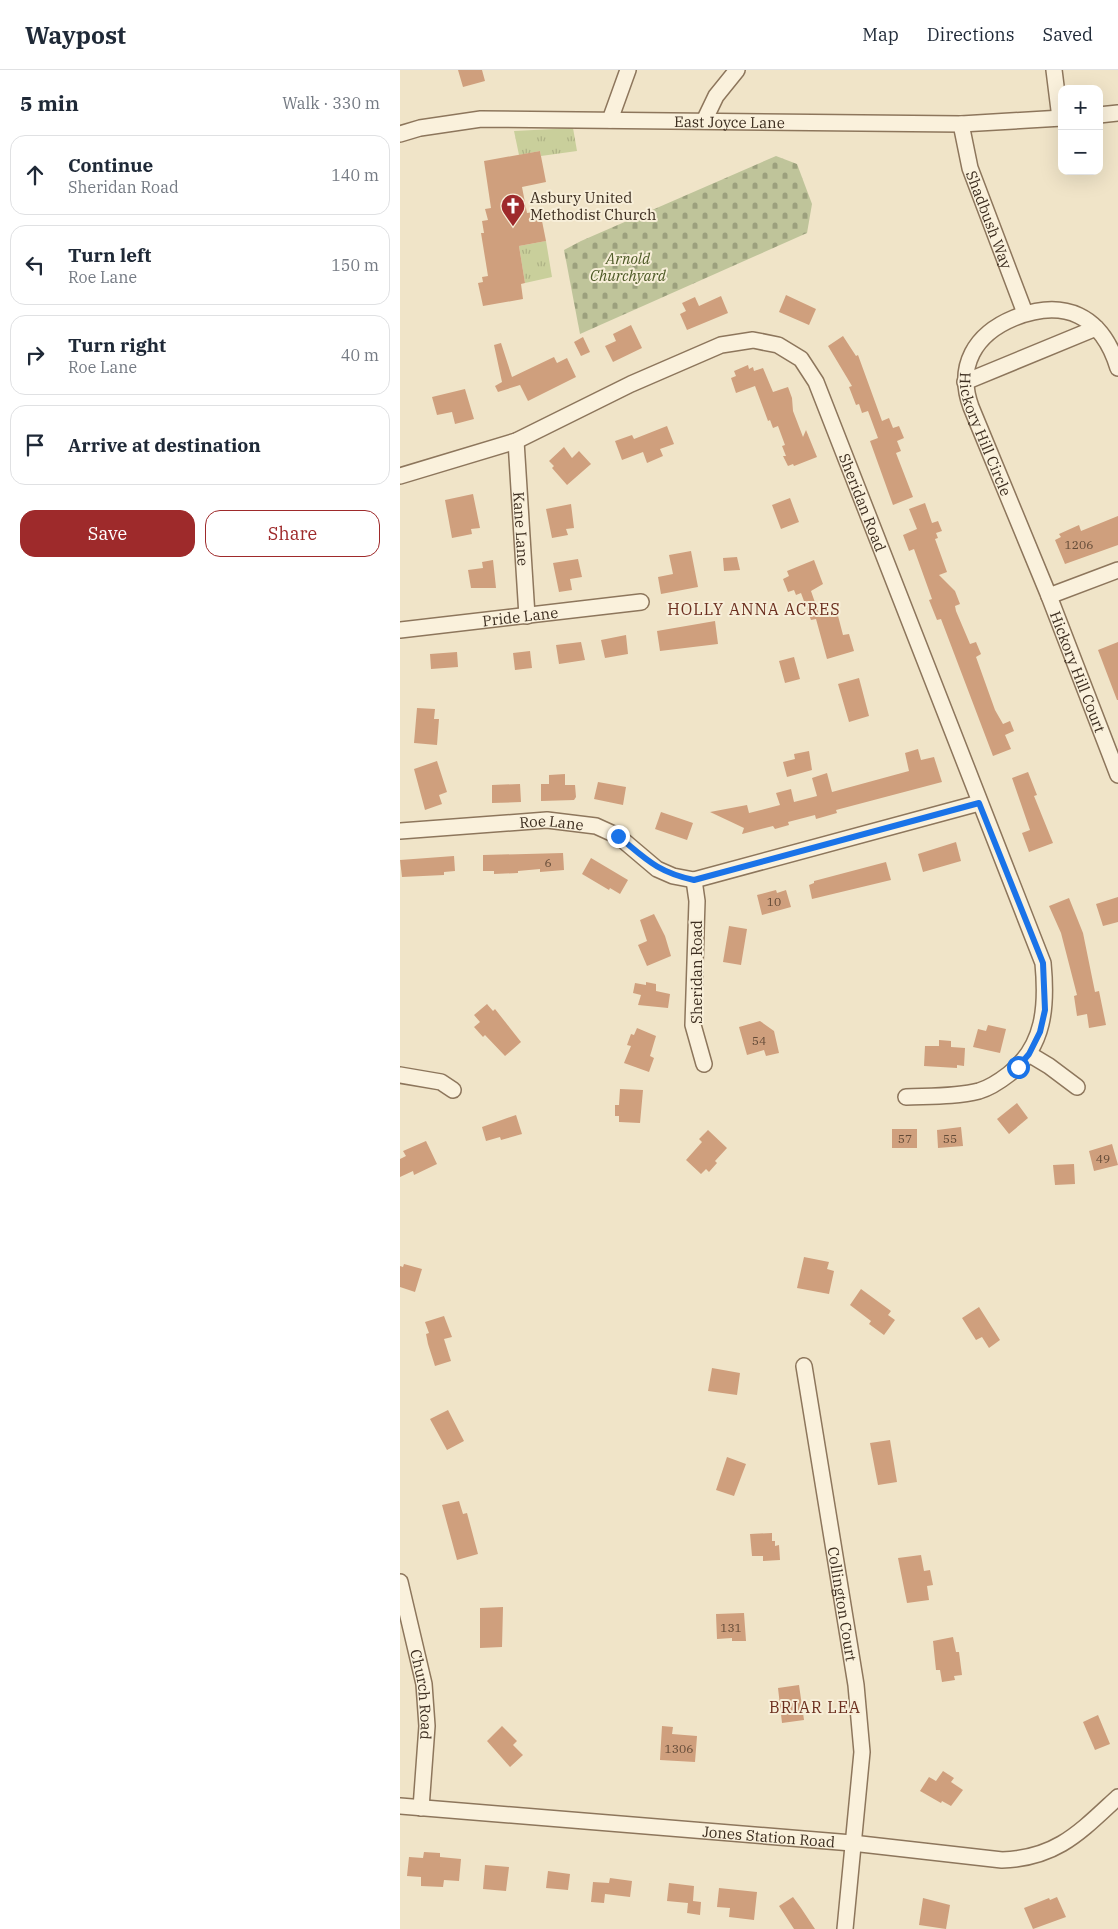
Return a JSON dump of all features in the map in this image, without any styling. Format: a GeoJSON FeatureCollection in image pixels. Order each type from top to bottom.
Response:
{"type":"FeatureCollection","features":[{"type":"Feature","properties":{"kind":"street"},"geometry":{"type":"LineString","coordinates":[[610,120],[628,70]]}},
{"type":"Feature","properties":{"kind":"street"},"geometry":{"type":"LineString","coordinates":[[704,121],[716,96],[737,70]]}},
{"type":"Feature","properties":{"kind":"street"},"geometry":{"type":"LineString","coordinates":[[1054,70],[1058,97]]}},
{"type":"Feature","properties":{"kind":"street"},"geometry":{"type":"LineString","coordinates":[[1103,115],[1118,113]]}},
{"type":"Feature","properties":{"kind":"street","name":"East Joyce Lane"},"geometry":{"type":"LineString","coordinates":[[400,134],[420,128],[481,119],[961,124],[1058,118]]}},
{"type":"Feature","properties":{"kind":"street","name":"Shadbush Way"},"geometry":{"type":"LineString","coordinates":[[961,124],[970,168],[1026,313]]}},
{"type":"Feature","properties":{"kind":"street","name":"Hickory Hill Circle"},"geometry":{"type":"LineString","coordinates":[[1049,596],[965,392],[970,357],[991,328],[1026,313],[1055,308],[1078,316],[1096,328],[1106,339],[1118,368]]}},
{"type":"Feature","properties":{"kind":"street"},"geometry":{"type":"LineString","coordinates":[[965,382],[1096,328]]}},
{"type":"Feature","properties":{"kind":"street","name":"Sheridan Road"},"geometry":{"type":"LineString","coordinates":[[400,476],[516,441],[631,384],[721,344],[753,340],[778,345],[801,359],[816,382],[1043,963],[1045,1010],[1040,1032],[1029,1054],[1018,1067],[981,1091],[965,1094],[906,1097]]}},
{"type":"Feature","properties":{"kind":"street","name":"Kane Lane"},"geometry":{"type":"LineString","coordinates":[[516,441],[527,616]]}},
{"type":"Feature","properties":{"kind":"street"},"geometry":{"type":"LineString","coordinates":[[1049,596],[1118,570]]}},
{"type":"Feature","properties":{"kind":"street","name":"Hickory Hill Court"},"geometry":{"type":"LineString","coordinates":[[1049,596],[1118,775]]}},
{"type":"Feature","properties":{"kind":"street","name":"Pride Lane"},"geometry":{"type":"LineString","coordinates":[[400,630],[641,602]]}},
{"type":"Feature","properties":{"kind":"street","name":"Roe Lane"},"geometry":{"type":"LineString","coordinates":[[400,831],[547,820],[596,826],[618,836],[657,869],[673,876],[694,880],[979,803]]}},
{"type":"Feature","properties":{"kind":"street","name":"Sheridan Road"},"geometry":{"type":"LineString","coordinates":[[694,880],[696,901],[693,1024],[704,1064]]}},
{"type":"Feature","properties":{"kind":"street"},"geometry":{"type":"LineString","coordinates":[[1029,1054],[1077,1087]]}},
{"type":"Feature","properties":{"kind":"street"},"geometry":{"type":"LineString","coordinates":[[400,1075],[441,1082],[452,1090]]}},
{"type":"Feature","properties":{"kind":"street","name":"Collington Court"},"geometry":{"type":"LineString","coordinates":[[804,1366],[856,1685],[862,1752],[845,1929]]}},
{"type":"Feature","properties":{"kind":"street","name":"Church Road"},"geometry":{"type":"LineString","coordinates":[[400,1582],[424,1684],[427,1726],[421,1808]]}},
{"type":"Feature","properties":{"kind":"street","name":"Jones Station Road"},"geometry":{"type":"LineString","coordinates":[[400,1806],[852,1843],[1002,1860],[1025,1859],[1064,1843],[1118,1798]]}},
{"type":"Feature","properties":{"kind":"green space"},"geometry":{"type":"Polygon","coordinates":[[[573,128],[577,151],[541,156],[540,151],[519,155],[514,131],[573,128]]]}},
{"type":"Feature","properties":{"kind":"green space","name":"Arnold Churchyard"},"geometry":{"type":"Polygon","coordinates":[[[776,156],[797,164],[812,204],[807,233],[580,334],[564,250],[776,156]]]}},
{"type":"Feature","properties":{"kind":"green space"},"geometry":{"type":"Polygon","coordinates":[[[546,241],[552,277],[525,283],[519,246],[546,241]]]}},
{"type":"Feature","properties":{"kind":"building"},"geometry":{"type":"Polygon","coordinates":[[[458,70],[482,70],[485,81],[463,87],[458,70]]]}},
{"type":"Feature","properties":{"kind":"building","name":"Asbury United Methodist Church"},"geometry":{"type":"Polygon","coordinates":[[[540,151],[546,182],[522,187],[527,213],[540,211],[546,241],[519,246],[525,283],[521,284],[523,299],[483,306],[478,283],[483,282],[482,277],[488,276],[481,233],[484,233],[482,221],[488,220],[485,209],[491,208],[484,161],[540,151]]]}},
{"type":"Feature","properties":{"kind":"building"},"geometry":{"type":"Polygon","coordinates":[[[786,295],[816,309],[809,325],[779,312],[786,295]]]}},
{"type":"Feature","properties":{"kind":"building"},"geometry":{"type":"Polygon","coordinates":[[[721,296],[728,313],[687,330],[680,314],[686,311],[682,303],[695,297],[699,306],[721,296]]]}},
{"type":"Feature","properties":{"kind":"building"},"geometry":{"type":"Polygon","coordinates":[[[631,325],[642,348],[613,362],[605,346],[616,341],[613,334],[631,325]]]}},
{"type":"Feature","properties":{"kind":"building"},"geometry":{"type":"Polygon","coordinates":[[[843,336],[856,356],[858,355],[882,421],[889,418],[893,428],[899,426],[904,438],[897,441],[901,451],[896,453],[913,497],[893,505],[870,441],[878,438],[868,411],[862,413],[859,404],[856,405],[849,387],[852,386],[828,346],[843,336]]]}},
{"type":"Feature","properties":{"kind":"building"},"geometry":{"type":"Polygon","coordinates":[[[583,337],[590,352],[581,356],[574,342],[583,337]]]}},
{"type":"Feature","properties":{"kind":"building"},"geometry":{"type":"Polygon","coordinates":[[[501,343],[512,377],[554,357],[557,363],[567,358],[576,377],[528,401],[520,385],[498,392],[495,386],[502,382],[494,345],[501,343]]]}},
{"type":"Feature","properties":{"kind":"building"},"geometry":{"type":"Polygon","coordinates":[[[748,365],[749,369],[753,367],[754,371],[763,368],[773,392],[788,387],[792,398],[793,411],[803,437],[806,430],[817,457],[794,466],[793,464],[788,466],[783,456],[786,456],[782,446],[785,445],[778,426],[773,428],[770,420],[768,421],[755,386],[736,393],[731,378],[736,376],[734,371],[748,365]]]}},
{"type":"Feature","properties":{"kind":"building"},"geometry":{"type":"Polygon","coordinates":[[[465,389],[474,419],[455,424],[452,412],[437,415],[432,397],[465,389]]]}},
{"type":"Feature","properties":{"kind":"building"},"geometry":{"type":"Polygon","coordinates":[[[667,426],[674,444],[660,449],[663,456],[647,463],[643,452],[622,460],[615,441],[632,435],[634,439],[667,426]]]}},
{"type":"Feature","properties":{"kind":"building"},"geometry":{"type":"Polygon","coordinates":[[[564,447],[572,458],[579,451],[591,464],[567,485],[552,468],[554,466],[549,461],[564,447]]]}},
{"type":"Feature","properties":{"kind":"building"},"geometry":{"type":"Polygon","coordinates":[[[473,494],[480,528],[471,529],[472,534],[452,538],[445,500],[473,494]]]}},
{"type":"Feature","properties":{"kind":"building"},"geometry":{"type":"Polygon","coordinates":[[[790,498],[799,522],[781,529],[772,505],[790,498]]]}},
{"type":"Feature","properties":{"kind":"building"},"geometry":{"type":"Polygon","coordinates":[[[925,503],[932,523],[938,521],[942,531],[936,533],[938,538],[935,539],[947,572],[939,575],[955,591],[960,604],[955,606],[956,611],[970,644],[976,642],[981,654],[976,657],[995,710],[1003,724],[1010,721],[1014,731],[1005,735],[1011,749],[993,756],[941,619],[937,620],[929,600],[932,599],[914,549],[909,551],[903,535],[917,529],[909,509],[925,503]]]}},
{"type":"Feature","properties":{"kind":"building"},"geometry":{"type":"Polygon","coordinates":[[[571,504],[574,528],[566,529],[568,535],[552,538],[546,509],[571,504]]]}},
{"type":"Feature","properties":{"kind":"building"},"geometry":{"type":"Polygon","coordinates":[[[1118,516],[1118,545],[1065,564],[1055,540],[1061,537],[1059,534],[1079,525],[1081,531],[1118,516]]]}},
{"type":"Feature","properties":{"kind":"building"},"geometry":{"type":"Polygon","coordinates":[[[691,551],[698,587],[661,594],[658,577],[673,574],[669,555],[691,551]]]}},
{"type":"Feature","properties":{"kind":"building"},"geometry":{"type":"Polygon","coordinates":[[[737,557],[740,570],[724,571],[723,558],[737,557]]]}},
{"type":"Feature","properties":{"kind":"building"},"geometry":{"type":"Polygon","coordinates":[[[578,559],[582,577],[570,579],[572,590],[559,592],[553,563],[578,559]]]}},
{"type":"Feature","properties":{"kind":"building"},"geometry":{"type":"Polygon","coordinates":[[[493,560],[496,588],[471,588],[468,570],[483,568],[482,562],[493,560]]]}},
{"type":"Feature","properties":{"kind":"building"},"geometry":{"type":"Polygon","coordinates":[[[814,560],[823,584],[811,591],[820,617],[837,612],[843,635],[849,634],[854,651],[827,659],[816,619],[811,620],[801,593],[796,595],[794,590],[788,592],[783,579],[789,576],[787,571],[814,560]]]}},
{"type":"Feature","properties":{"kind":"building"},"geometry":{"type":"Polygon","coordinates":[[[715,621],[718,644],[660,651],[657,631],[715,621]]]}},
{"type":"Feature","properties":{"kind":"building"},"geometry":{"type":"Polygon","coordinates":[[[626,635],[628,654],[605,658],[601,640],[626,635]]]}},
{"type":"Feature","properties":{"kind":"building"},"geometry":{"type":"Polygon","coordinates":[[[581,642],[585,660],[559,664],[556,645],[581,642]]]}},
{"type":"Feature","properties":{"kind":"building"},"geometry":{"type":"Polygon","coordinates":[[[1118,642],[1118,700],[1117,700],[1098,650],[1118,642]]]}},
{"type":"Feature","properties":{"kind":"building"},"geometry":{"type":"Polygon","coordinates":[[[530,651],[532,668],[515,670],[513,653],[530,651]]]}},
{"type":"Feature","properties":{"kind":"building"},"geometry":{"type":"Polygon","coordinates":[[[457,652],[458,667],[431,669],[430,654],[457,652]]]}},
{"type":"Feature","properties":{"kind":"building"},"geometry":{"type":"Polygon","coordinates":[[[794,657],[800,679],[785,683],[779,661],[794,657]]]}},
{"type":"Feature","properties":{"kind":"building"},"geometry":{"type":"Polygon","coordinates":[[[859,678],[869,716],[849,722],[838,684],[859,678]]]}},
{"type":"Feature","properties":{"kind":"building"},"geometry":{"type":"Polygon","coordinates":[[[417,708],[435,709],[434,719],[439,719],[437,745],[414,743],[417,708]]]}},
{"type":"Feature","properties":{"kind":"building"},"geometry":{"type":"Polygon","coordinates":[[[918,749],[921,760],[934,757],[942,782],[836,810],[837,813],[816,819],[815,815],[788,822],[789,825],[775,829],[773,826],[742,834],[744,828],[710,812],[747,805],[749,813],[780,805],[776,793],[791,789],[794,802],[817,796],[812,778],[827,773],[832,792],[909,771],[905,753],[918,749]]]}},
{"type":"Feature","properties":{"kind":"building"},"geometry":{"type":"Polygon","coordinates":[[[809,751],[812,770],[787,777],[783,762],[795,759],[794,754],[809,751]]]}},
{"type":"Feature","properties":{"kind":"building"},"geometry":{"type":"Polygon","coordinates":[[[437,761],[447,792],[439,795],[442,804],[425,810],[414,769],[437,761]]]}},
{"type":"Feature","properties":{"kind":"building"},"geometry":{"type":"Polygon","coordinates":[[[1028,772],[1037,795],[1034,796],[1053,843],[1029,852],[1022,833],[1030,830],[1012,778],[1028,772]]]}},
{"type":"Feature","properties":{"kind":"building"},"geometry":{"type":"Polygon","coordinates":[[[565,774],[565,785],[575,785],[576,797],[574,800],[541,801],[541,784],[549,784],[549,775],[565,774]]]}},
{"type":"Feature","properties":{"kind":"building"},"geometry":{"type":"Polygon","coordinates":[[[598,782],[626,787],[623,805],[594,799],[598,782]]]}},
{"type":"Feature","properties":{"kind":"building"},"geometry":{"type":"Polygon","coordinates":[[[520,784],[521,802],[492,803],[492,785],[520,784]]]}},
{"type":"Feature","properties":{"kind":"building"},"geometry":{"type":"Polygon","coordinates":[[[661,812],[693,823],[687,840],[655,829],[661,812]]]}},
{"type":"Feature","properties":{"kind":"building"},"geometry":{"type":"Polygon","coordinates":[[[956,842],[961,861],[923,872],[918,854],[956,842]]]}},
{"type":"Feature","properties":{"kind":"building"},"geometry":{"type":"Polygon","coordinates":[[[563,853],[564,870],[540,872],[540,869],[518,871],[518,873],[494,874],[494,871],[483,871],[483,855],[563,853]]]}},
{"type":"Feature","properties":{"kind":"building"},"geometry":{"type":"Polygon","coordinates":[[[454,856],[455,871],[444,872],[444,875],[402,877],[400,860],[454,856]]]}},
{"type":"Feature","properties":{"kind":"building"},"geometry":{"type":"Polygon","coordinates":[[[591,858],[628,880],[620,894],[610,888],[609,890],[582,874],[591,858]]]}},
{"type":"Feature","properties":{"kind":"building"},"geometry":{"type":"Polygon","coordinates":[[[886,862],[891,880],[812,899],[809,885],[814,883],[814,881],[886,862]]]}},
{"type":"Feature","properties":{"kind":"building"},"geometry":{"type":"Polygon","coordinates":[[[776,890],[777,893],[786,890],[791,907],[762,915],[757,895],[776,890]]]}},
{"type":"Feature","properties":{"kind":"building"},"geometry":{"type":"Polygon","coordinates":[[[1118,897],[1118,922],[1103,926],[1096,904],[1118,897]]]}},
{"type":"Feature","properties":{"kind":"building"},"geometry":{"type":"Polygon","coordinates":[[[1069,898],[1083,933],[1095,992],[1099,991],[1106,1025],[1089,1028],[1087,1014],[1077,1016],[1074,996],[1077,995],[1061,933],[1049,906],[1069,898]]]}},
{"type":"Feature","properties":{"kind":"building"},"geometry":{"type":"Polygon","coordinates":[[[654,914],[665,936],[671,956],[647,966],[638,945],[647,941],[640,920],[654,914]]]}},
{"type":"Feature","properties":{"kind":"building"},"geometry":{"type":"Polygon","coordinates":[[[729,926],[747,929],[741,965],[723,962],[729,926]]]}},
{"type":"Feature","properties":{"kind":"building"},"geometry":{"type":"Polygon","coordinates":[[[646,982],[656,984],[656,991],[670,994],[668,1008],[638,1005],[641,995],[633,993],[635,983],[646,985],[646,982]]]}},
{"type":"Feature","properties":{"kind":"building"},"geometry":{"type":"Polygon","coordinates":[[[487,1004],[493,1011],[495,1009],[521,1042],[505,1056],[485,1035],[483,1037],[474,1027],[480,1022],[474,1015],[487,1004]]]}},
{"type":"Feature","properties":{"kind":"building"},"geometry":{"type":"Polygon","coordinates":[[[760,1021],[774,1031],[779,1053],[766,1056],[764,1050],[747,1055],[739,1027],[760,1021]]]}},
{"type":"Feature","properties":{"kind":"building"},"geometry":{"type":"Polygon","coordinates":[[[988,1025],[1006,1029],[1000,1053],[973,1047],[978,1029],[986,1031],[988,1025]]]}},
{"type":"Feature","properties":{"kind":"building"},"geometry":{"type":"Polygon","coordinates":[[[637,1028],[656,1036],[650,1056],[654,1058],[649,1072],[624,1063],[631,1046],[627,1045],[631,1034],[634,1035],[637,1028]]]}},
{"type":"Feature","properties":{"kind":"building"},"geometry":{"type":"Polygon","coordinates":[[[939,1040],[951,1041],[951,1047],[965,1048],[964,1066],[957,1065],[957,1068],[924,1066],[925,1046],[939,1046],[939,1040]]]}},
{"type":"Feature","properties":{"kind":"building"},"geometry":{"type":"Polygon","coordinates":[[[620,1089],[643,1090],[640,1123],[619,1122],[619,1116],[615,1116],[615,1105],[619,1105],[620,1089]]]}},
{"type":"Feature","properties":{"kind":"building"},"geometry":{"type":"Polygon","coordinates":[[[1017,1103],[1028,1118],[1009,1134],[997,1119],[1017,1103]]]}},
{"type":"Feature","properties":{"kind":"building"},"geometry":{"type":"Polygon","coordinates":[[[516,1115],[522,1134],[501,1140],[500,1137],[486,1141],[482,1127],[516,1115]]]}},
{"type":"Feature","properties":{"kind":"building"},"geometry":{"type":"Polygon","coordinates":[[[961,1127],[963,1146],[938,1148],[937,1130],[961,1127]]]}},
{"type":"Feature","properties":{"kind":"building"},"geometry":{"type":"Polygon","coordinates":[[[892,1129],[917,1129],[917,1148],[892,1148],[892,1129]]]}},
{"type":"Feature","properties":{"kind":"building"},"geometry":{"type":"Polygon","coordinates":[[[708,1130],[727,1148],[715,1161],[717,1163],[709,1172],[706,1169],[701,1174],[686,1160],[702,1142],[699,1139],[708,1130]]]}},
{"type":"Feature","properties":{"kind":"building"},"geometry":{"type":"Polygon","coordinates":[[[426,1141],[437,1164],[414,1175],[413,1171],[400,1177],[400,1159],[406,1156],[403,1151],[426,1141]]]}},
{"type":"Feature","properties":{"kind":"building"},"geometry":{"type":"Polygon","coordinates":[[[1112,1144],[1118,1165],[1094,1171],[1089,1151],[1112,1144]]]}},
{"type":"Feature","properties":{"kind":"building"},"geometry":{"type":"Polygon","coordinates":[[[1074,1164],[1075,1184],[1055,1185],[1053,1165],[1074,1164]]]}},
{"type":"Feature","properties":{"kind":"building"},"geometry":{"type":"Polygon","coordinates":[[[804,1257],[829,1262],[827,1269],[834,1271],[829,1294],[797,1288],[804,1257]]]}},
{"type":"Feature","properties":{"kind":"building"},"geometry":{"type":"Polygon","coordinates":[[[404,1264],[422,1269],[415,1292],[400,1287],[400,1266],[403,1267],[404,1264]]]}},
{"type":"Feature","properties":{"kind":"building"},"geometry":{"type":"Polygon","coordinates":[[[861,1289],[891,1311],[888,1315],[895,1320],[884,1335],[869,1324],[871,1321],[850,1305],[861,1289]]]}},
{"type":"Feature","properties":{"kind":"building"},"geometry":{"type":"Polygon","coordinates":[[[979,1307],[1000,1340],[989,1348],[982,1337],[976,1340],[962,1318],[979,1307]]]}},
{"type":"Feature","properties":{"kind":"building"},"geometry":{"type":"Polygon","coordinates":[[[444,1316],[452,1337],[444,1339],[451,1361],[435,1366],[428,1344],[426,1334],[429,1333],[425,1322],[444,1316]]]}},
{"type":"Feature","properties":{"kind":"building"},"geometry":{"type":"Polygon","coordinates":[[[712,1368],[740,1373],[737,1395],[708,1391],[712,1368]]]}},
{"type":"Feature","properties":{"kind":"building"},"geometry":{"type":"Polygon","coordinates":[[[448,1410],[464,1441],[447,1450],[430,1419],[448,1410]]]}},
{"type":"Feature","properties":{"kind":"building"},"geometry":{"type":"Polygon","coordinates":[[[890,1440],[897,1482],[878,1485],[870,1443],[890,1440]]]}},
{"type":"Feature","properties":{"kind":"building"},"geometry":{"type":"Polygon","coordinates":[[[727,1457],[746,1464],[734,1496],[716,1490],[727,1457]]]}},
{"type":"Feature","properties":{"kind":"building"},"geometry":{"type":"Polygon","coordinates":[[[459,1501],[463,1514],[467,1513],[478,1554],[457,1560],[442,1505],[459,1501]]]}},
{"type":"Feature","properties":{"kind":"building"},"geometry":{"type":"Polygon","coordinates":[[[772,1533],[772,1541],[775,1541],[775,1546],[779,1545],[780,1560],[763,1561],[763,1556],[752,1556],[750,1534],[772,1533]]]}},
{"type":"Feature","properties":{"kind":"building"},"geometry":{"type":"Polygon","coordinates":[[[921,1555],[924,1571],[930,1570],[933,1585],[927,1586],[929,1600],[907,1603],[898,1558],[921,1555]]]}},
{"type":"Feature","properties":{"kind":"building"},"geometry":{"type":"Polygon","coordinates":[[[503,1607],[502,1647],[480,1648],[480,1608],[503,1607]]]}},
{"type":"Feature","properties":{"kind":"building"},"geometry":{"type":"Polygon","coordinates":[[[744,1613],[746,1641],[732,1641],[732,1638],[717,1639],[716,1614],[744,1613]]]}},
{"type":"Feature","properties":{"kind":"building"},"geometry":{"type":"Polygon","coordinates":[[[953,1637],[956,1652],[959,1652],[962,1675],[954,1676],[955,1680],[942,1682],[940,1670],[936,1670],[933,1641],[953,1637]]]}},
{"type":"Feature","properties":{"kind":"building"},"geometry":{"type":"Polygon","coordinates":[[[799,1685],[804,1720],[782,1723],[778,1688],[799,1685]]]}},
{"type":"Feature","properties":{"kind":"building"},"geometry":{"type":"Polygon","coordinates":[[[1098,1715],[1110,1744],[1095,1750],[1083,1722],[1098,1715]]]}},
{"type":"Feature","properties":{"kind":"building"},"geometry":{"type":"Polygon","coordinates":[[[502,1726],[517,1741],[513,1745],[523,1755],[510,1767],[487,1741],[502,1726]]]}},
{"type":"Feature","properties":{"kind":"building"},"geometry":{"type":"Polygon","coordinates":[[[662,1726],[673,1727],[672,1734],[697,1736],[695,1762],[660,1760],[662,1726]]]}},
{"type":"Feature","properties":{"kind":"building"},"geometry":{"type":"Polygon","coordinates":[[[943,1771],[954,1778],[951,1782],[963,1790],[951,1806],[942,1801],[941,1803],[920,1791],[929,1777],[936,1781],[943,1771]]]}},
{"type":"Feature","properties":{"kind":"building"},"geometry":{"type":"Polygon","coordinates":[[[424,1852],[440,1853],[440,1857],[461,1859],[459,1881],[444,1880],[443,1887],[421,1886],[421,1877],[407,1876],[409,1857],[423,1858],[424,1852]]]}},
{"type":"Feature","properties":{"kind":"building"},"geometry":{"type":"Polygon","coordinates":[[[485,1865],[509,1867],[506,1891],[483,1889],[485,1865]]]}},
{"type":"Feature","properties":{"kind":"building"},"geometry":{"type":"Polygon","coordinates":[[[548,1871],[570,1874],[568,1890],[546,1888],[548,1871]]]}},
{"type":"Feature","properties":{"kind":"building"},"geometry":{"type":"Polygon","coordinates":[[[610,1878],[632,1881],[630,1897],[605,1894],[604,1903],[591,1902],[593,1882],[609,1883],[610,1878]]]}},
{"type":"Feature","properties":{"kind":"building"},"geometry":{"type":"Polygon","coordinates":[[[669,1883],[694,1886],[693,1901],[701,1902],[700,1915],[687,1913],[688,1903],[667,1901],[669,1883]]]}},
{"type":"Feature","properties":{"kind":"building"},"geometry":{"type":"Polygon","coordinates":[[[719,1888],[757,1892],[754,1920],[729,1917],[730,1908],[717,1907],[719,1888]]]}},
{"type":"Feature","properties":{"kind":"building"},"geometry":{"type":"Polygon","coordinates":[[[793,1897],[815,1929],[794,1929],[779,1906],[793,1897]]]}},
{"type":"Feature","properties":{"kind":"building"},"geometry":{"type":"Polygon","coordinates":[[[1057,1897],[1066,1917],[1033,1929],[1024,1908],[1049,1898],[1050,1900],[1057,1897]]]}},
{"type":"Feature","properties":{"kind":"building"},"geometry":{"type":"Polygon","coordinates":[[[923,1898],[950,1905],[946,1929],[919,1925],[923,1898]]]}},
{"type":"Feature","properties":{"kind":"place","name":"Asbury United Methodist Church"},"geometry":{"type":"Point","coordinates":[513,227]}},
{"type":"Feature","properties":{"kind":"district","name":"HOLLY ANNA ACRES"},"geometry":{"type":"Point","coordinates":[754,609]}},
{"type":"Feature","properties":{"kind":"district","name":"BRIAR LEA"},"geometry":{"type":"Point","coordinates":[815,1707]}},
{"type":"Feature","properties":{"kind":"route"},"geometry":{"type":"LineString","coordinates":[[618,836],[657,869],[673,876],[694,880],[979,803],[1043,963],[1045,1010],[1040,1032],[1029,1054],[1018,1067]]}}]}
